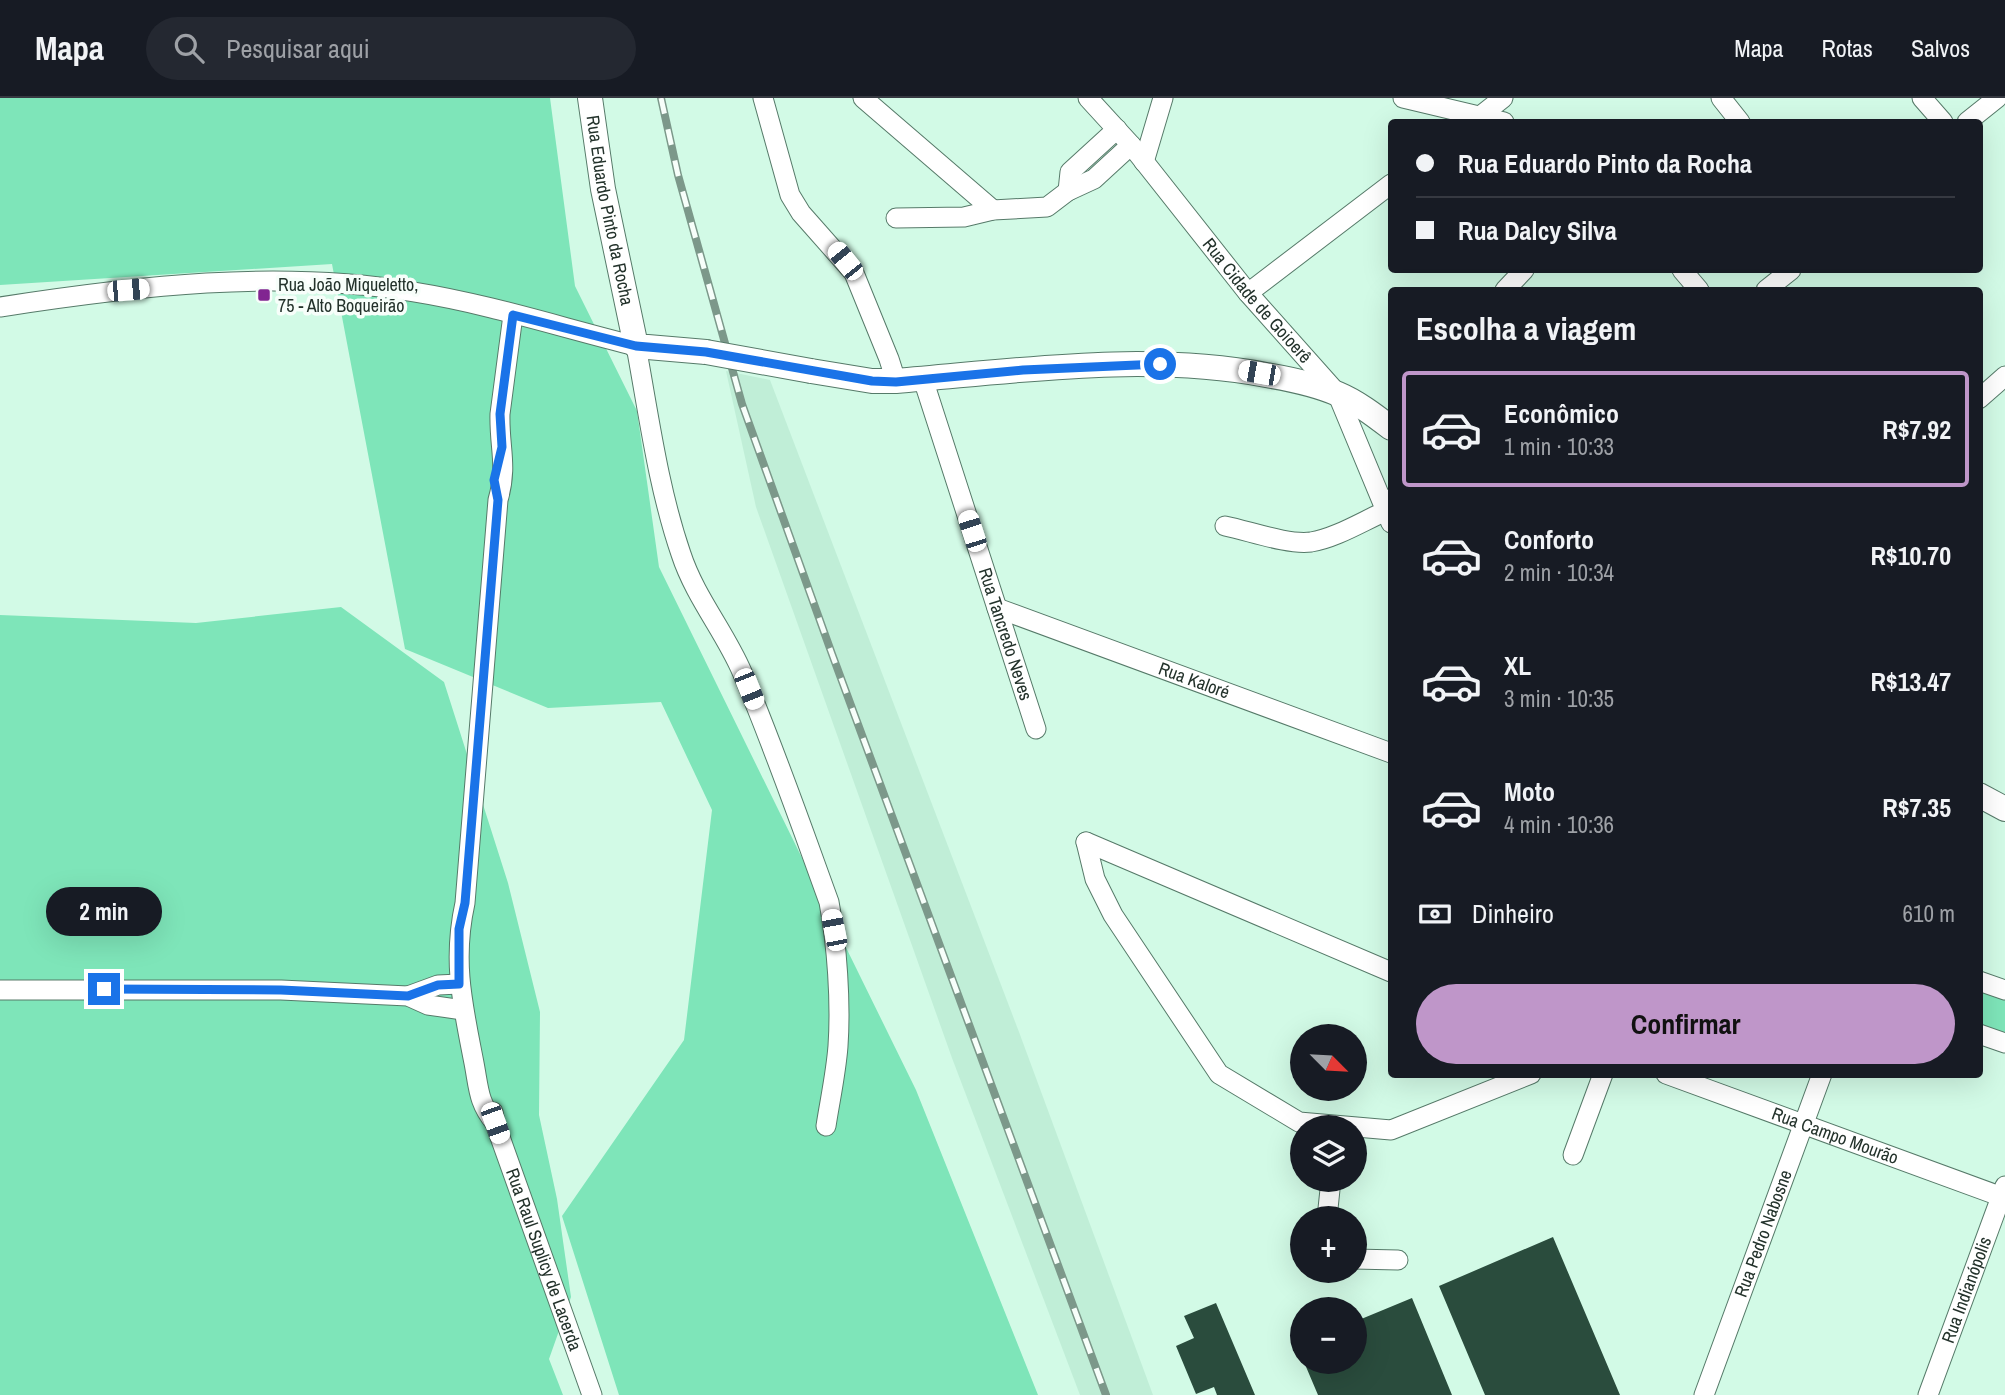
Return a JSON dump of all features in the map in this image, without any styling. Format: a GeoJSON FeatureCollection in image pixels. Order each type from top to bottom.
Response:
{"type":"FeatureCollection","features":[{"type":"Feature","properties":{"kind":"main road","name":"Rua Eduardo Pinto da Rocha"},"geometry":{"type":"LineString","coordinates":[[590,98],[603,189],[636,346]]}},
{"type":"Feature","properties":{"kind":"main road"},"geometry":{"type":"LineString","coordinates":[[636,346],[706,352],[872,381],[896,382],[1023,370],[1177,363],[1253,372],[1307,383],[1337,393],[1388,420]]}},
{"type":"Feature","properties":{"kind":"main road"},"geometry":{"type":"LineString","coordinates":[[1983,797],[2005,809]]}},
{"type":"Feature","properties":{"kind":"street"},"geometry":{"type":"LineString","coordinates":[[763,98],[790,195],[801,213],[854,272],[896,382]]}},
{"type":"Feature","properties":{"kind":"street"},"geometry":{"type":"LineString","coordinates":[[863,98],[993,210]]}},
{"type":"Feature","properties":{"kind":"street","name":"Rua Cidade de Goioerê"},"geometry":{"type":"LineString","coordinates":[[1088,98],[1131,145],[1248,293],[1337,393],[1388,507]]}},
{"type":"Feature","properties":{"kind":"street"},"geometry":{"type":"LineString","coordinates":[[1144,162],[1163,98]]}},
{"type":"Feature","properties":{"kind":"street"},"geometry":{"type":"LineString","coordinates":[[1403,98],[1475,119],[1503,98]]}},
{"type":"Feature","properties":{"kind":"street"},"geometry":{"type":"LineString","coordinates":[[1721,98],[1738,119]]}},
{"type":"Feature","properties":{"kind":"street"},"geometry":{"type":"LineString","coordinates":[[1922,98],[1940,119]]}},
{"type":"Feature","properties":{"kind":"street"},"geometry":{"type":"LineString","coordinates":[[1971,119],[1997,98]]}},
{"type":"Feature","properties":{"kind":"street"},"geometry":{"type":"LineString","coordinates":[[1068,191],[1070,172],[1117,129]]}},
{"type":"Feature","properties":{"kind":"street"},"geometry":{"type":"LineString","coordinates":[[896,218],[964,217],[993,210],[1047,207],[1068,191],[1094,179],[1131,145]]}},
{"type":"Feature","properties":{"kind":"street"},"geometry":{"type":"LineString","coordinates":[[1248,293],[1388,186]]}},
{"type":"Feature","properties":{"kind":"street"},"geometry":{"type":"LineString","coordinates":[[1508,287],[1521,273]]}},
{"type":"Feature","properties":{"kind":"street"},"geometry":{"type":"LineString","coordinates":[[1685,273],[1696,287]]}},
{"type":"Feature","properties":{"kind":"street"},"geometry":{"type":"LineString","coordinates":[[1770,287],[1787,273]]}},
{"type":"Feature","properties":{"kind":"street"},"geometry":{"type":"LineString","coordinates":[[0,307],[120,291],[225,282],[312,282],[411,291],[636,346],[669,517],[681,557],[741,670],[829,902],[834,930],[838,1049],[825,1126]]}},
{"type":"Feature","properties":{"kind":"street","name":"Rua Raul Suplicy de Lacerda"},"geometry":{"type":"LineString","coordinates":[[513,315],[506,374],[511,412],[494,480],[498,500],[465,903],[471,936],[460,963],[459,984],[475,1066],[489,1094],[495,1123],[592,1395]]}},
{"type":"Feature","properties":{"kind":"street"},"geometry":{"type":"LineString","coordinates":[[1983,395],[2005,376]]}},
{"type":"Feature","properties":{"kind":"street","name":"Rua Tancredo Neves"},"geometry":{"type":"LineString","coordinates":[[923,379],[1037,729]]}},
{"type":"Feature","properties":{"kind":"street"},"geometry":{"type":"LineString","coordinates":[[1226,526],[1309,542],[1388,512]]}},
{"type":"Feature","properties":{"kind":"street","name":"Rua Kaloré"},"geometry":{"type":"LineString","coordinates":[[997,608],[1388,751]]}},
{"type":"Feature","properties":{"kind":"street"},"geometry":{"type":"LineString","coordinates":[[1290,1117],[1219,1074],[1113,915],[1095,879],[1086,842],[1388,971]]}},
{"type":"Feature","properties":{"kind":"street"},"geometry":{"type":"LineString","coordinates":[[1983,982],[2005,990]]}},
{"type":"Feature","properties":{"kind":"street"},"geometry":{"type":"LineString","coordinates":[[408,996],[438,985],[459,984]]}},
{"type":"Feature","properties":{"kind":"street"},"geometry":{"type":"LineString","coordinates":[[0,990],[220,989],[408,996],[428,1005],[463,1010]]}},
{"type":"Feature","properties":{"kind":"street"},"geometry":{"type":"LineString","coordinates":[[1983,1035],[2005,1043]]}},
{"type":"Feature","properties":{"kind":"street"},"geometry":{"type":"LineString","coordinates":[[1367,1128],[1391,1130],[1521,1078]]}},
{"type":"Feature","properties":{"kind":"street"},"geometry":{"type":"LineString","coordinates":[[1573,1155],[1602,1078]]}},
{"type":"Feature","properties":{"kind":"street","name":"Rua Campo Mourão"},"geometry":{"type":"LineString","coordinates":[[1678,1078],[2004,1193]]}},
{"type":"Feature","properties":{"kind":"street","name":"Rua Pedro Nabosne"},"geometry":{"type":"LineString","coordinates":[[1704,1395],[1820,1078]]}},
{"type":"Feature","properties":{"kind":"street","name":"Rua Indianópolis"},"geometry":{"type":"LineString","coordinates":[[1928,1395],[2004,1193]]}},
{"type":"Feature","properties":{"kind":"street"},"geometry":{"type":"LineString","coordinates":[[1367,1259],[1398,1260]]}},
{"type":"Feature","properties":{"kind":"shaded area"},"geometry":{"type":"Polygon","coordinates":[[[726,371],[770,380],[1019,1032],[1153,1395],[1080,1395],[952,1058],[756,507],[726,371]]]}},
{"type":"Feature","properties":{"kind":"green space"},"geometry":{"type":"Polygon","coordinates":[[[0,98],[550,98],[575,286],[637,411],[659,567],[916,1090],[1038,1395],[619,1395],[562,1216],[684,1040],[712,810],[661,702],[548,708],[405,649],[332,264],[0,285],[0,98]]]}},
{"type":"Feature","properties":{"kind":"green space"},"geometry":{"type":"Polygon","coordinates":[[[341,607],[444,682],[508,883],[540,1012],[539,1115],[557,1199],[571,1297],[549,1359],[563,1395],[0,1395],[0,615],[196,623],[341,607]]]}},
{"type":"Feature","properties":{"kind":"green space"},"geometry":{"type":"Polygon","coordinates":[[[1983,991],[2005,999],[2005,1034],[1983,1026],[1983,991]]]}},
{"type":"Feature","properties":{"kind":"building"},"geometry":{"type":"Polygon","coordinates":[[[1553,1237],[1620,1395],[1485,1395],[1439,1286],[1553,1237]]]}},
{"type":"Feature","properties":{"kind":"building"},"geometry":{"type":"Polygon","coordinates":[[[1412,1298],[1452,1395],[1318,1395],[1309,1374],[1367,1374],[1367,1317],[1412,1298]]]}},
{"type":"Feature","properties":{"kind":"building"},"geometry":{"type":"Polygon","coordinates":[[[1216,1303],[1255,1395],[1217,1395],[1214,1387],[1196,1394],[1176,1346],[1194,1338],[1184,1316],[1216,1303]]]}},
{"type":"Feature","properties":{"kind":"railway"},"geometry":{"type":"LineString","coordinates":[[661,98],[678,175],[742,404],[1106,1395]]}},
{"type":"Feature","properties":{"kind":"place","name":"Rua João Miqueletto, 75 - Alto Boqueirão"},"geometry":{"type":"Point","coordinates":[264,295]}},
{"type":"Feature","properties":{"kind":"route"},"geometry":{"type":"LineString","coordinates":[[104,989],[281,990],[408,996],[438,985],[459,984],[459,929],[465,903],[498,500],[494,491],[494,480],[502,447],[500,414],[513,315],[636,346],[706,352],[872,381],[896,382],[1023,370],[1160,364]]}}]}
